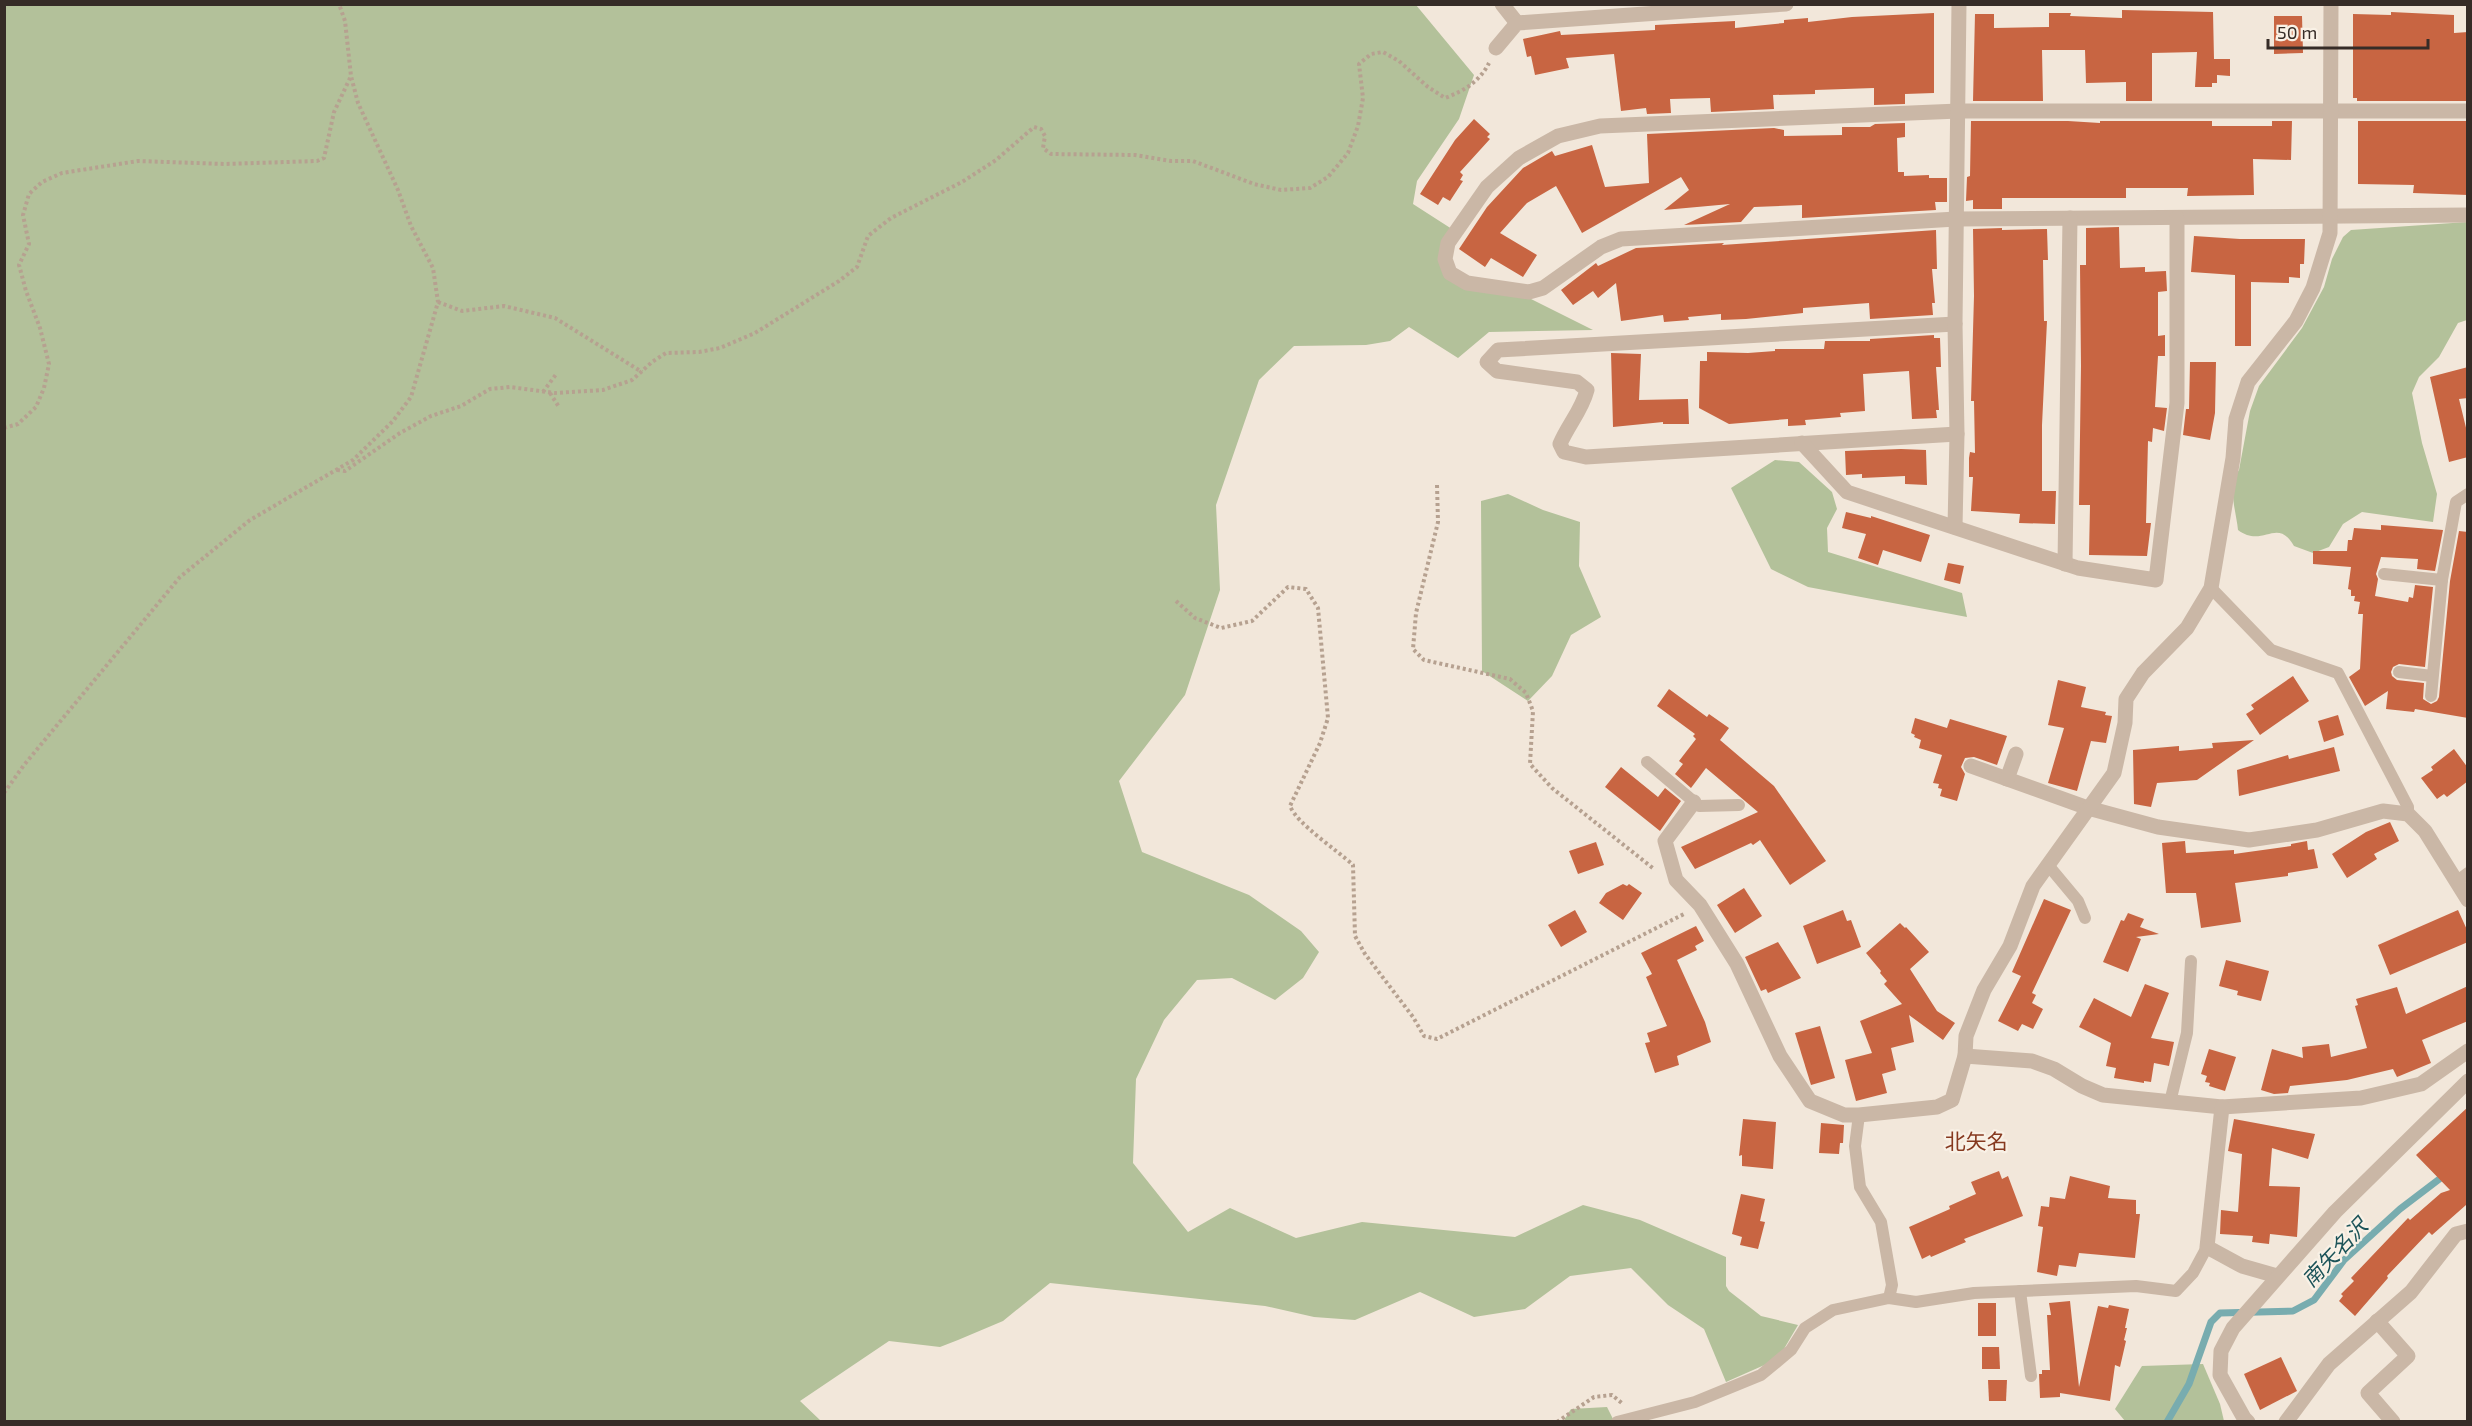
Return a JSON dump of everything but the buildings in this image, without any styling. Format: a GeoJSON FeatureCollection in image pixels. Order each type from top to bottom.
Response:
{"type":"FeatureCollection","features":[{"type":"Feature","properties":{"kind":"street"},"geometry":{"type":"LineString","coordinates":[[1502,4],[1517,23]]}},
{"type":"Feature","properties":{"kind":"street"},"geometry":{"type":"LineString","coordinates":[[1496,48],[1517,23],[1700,7],[1786,4]]}},
{"type":"Feature","properties":{"kind":"street"},"geometry":{"type":"LineString","coordinates":[[1955,527],[1959,4]]}},
{"type":"Feature","properties":{"kind":"street"},"geometry":{"type":"LineString","coordinates":[[1694,802],[1665,841],[1676,880],[1700,906],[1737,964],[1780,1056],[1810,1101],[1844,1115],[1859,1115],[1937,1107],[1952,1100],[1965,1056],[1966,1036],[1984,990],[2010,946],[2033,886],[2114,773],[2125,723],[2126,699],[2143,673],[2187,628],[2211,588],[2233,458],[2236,419],[2248,382],[2296,321],[2313,288],[2330,233],[2331,4]]}},
{"type":"Feature","properties":{"kind":"street"},"geometry":{"type":"LineString","coordinates":[[2468,111],[1959,111],[1600,126],[1558,136],[1519,158],[1487,187],[1448,243],[1445,259],[1450,273],[1467,283],[1529,292],[1543,288],[1601,247],[1621,239],[1956,219],[2468,215]]}},
{"type":"Feature","properties":{"kind":"street"},"geometry":{"type":"LineString","coordinates":[[2065,564],[2070,218]]}},
{"type":"Feature","properties":{"kind":"street"},"geometry":{"type":"LineString","coordinates":[[1802,442],[1847,492],[2065,564],[2156,580],[2177,403],[2177,218]]}},
{"type":"Feature","properties":{"kind":"street"},"geometry":{"type":"LineString","coordinates":[[1955,324],[1498,350],[1487,362],[1497,371],[1578,382],[1587,390],[1584,404],[1564,433],[1560,444],[1564,452],[1586,457],[1957,434]]}},
{"type":"Feature","properties":{"kind":"street"},"geometry":{"type":"LineString","coordinates":[[2007,779],[2016,754]]}},
{"type":"Feature","properties":{"kind":"street"},"geometry":{"type":"LineString","coordinates":[[1971,766],[2088,808],[2158,827],[2249,840],[2317,830],[2383,811],[2408,814],[2425,831],[2462,877],[2468,900]]}},
{"type":"Feature","properties":{"kind":"street"},"geometry":{"type":"LineString","coordinates":[[1965,1056],[2032,1060],[2103,1095],[2222,1107],[2361,1098],[2421,1084],[2468,1051]]}},
{"type":"Feature","properties":{"kind":"street"},"geometry":{"type":"LineString","coordinates":[[2248,1422],[2220,1375],[2221,1351],[2233,1328],[2335,1212],[2468,1081]]}},
{"type":"Feature","properties":{"kind":"street"},"geometry":{"type":"LineString","coordinates":[[2222,1107],[2207,1247],[2242,1266],[2277,1276]]}},
{"type":"Feature","properties":{"kind":"street"},"geometry":{"type":"LineString","coordinates":[[2286,1422],[2329,1364],[2411,1292],[2456,1234],[2468,1231]]}},
{"type":"Feature","properties":{"kind":"street"},"geometry":{"type":"LineString","coordinates":[[2377,1322],[2408,1356],[2368,1393],[2393,1422]]}},
{"type":"Feature","properties":{"kind":"lane"},"geometry":{"type":"LineString","coordinates":[[2431,696],[2442,580],[2456,502],[2468,494]]}},
{"type":"Feature","properties":{"kind":"lane"},"geometry":{"type":"LineString","coordinates":[[2384,574],[2442,580]]}},
{"type":"Feature","properties":{"kind":"lane"},"geometry":{"type":"LineString","coordinates":[[2211,588],[2271,650],[2338,673],[2408,807],[2408,814]]}},
{"type":"Feature","properties":{"kind":"lane"},"geometry":{"type":"LineString","coordinates":[[2399,672],[2432,675]]}},
{"type":"Feature","properties":{"kind":"lane"},"geometry":{"type":"LineString","coordinates":[[1647,762],[1699,806],[1739,805]]}},
{"type":"Feature","properties":{"kind":"lane"},"geometry":{"type":"LineString","coordinates":[[2048,865],[2078,901],[2085,918]]}},
{"type":"Feature","properties":{"kind":"lane"},"geometry":{"type":"LineString","coordinates":[[2170,1102],[2187,1033],[2191,961]]}},
{"type":"Feature","properties":{"kind":"lane"},"geometry":{"type":"LineString","coordinates":[[1859,1115],[1855,1146],[1860,1186],[1881,1222],[1892,1285],[1889,1298]]}},
{"type":"Feature","properties":{"kind":"lane"},"geometry":{"type":"LineString","coordinates":[[1617,1422],[1632,1416],[1695,1402],[1761,1375],[1791,1350],[1805,1328],[1833,1310],[1889,1298],[1916,1302],[1974,1293],[2136,1286],[2176,1291],[2193,1273],[2207,1247]]}},
{"type":"Feature","properties":{"kind":"lane"},"geometry":{"type":"LineString","coordinates":[[2020,1292],[2031,1376]]}},
{"type":"Feature","properties":{"kind":"path"},"geometry":{"type":"LineString","coordinates":[[4,793],[24,765],[180,577],[250,519],[337,470],[365,450],[393,421],[411,397],[438,302],[433,268],[411,226],[398,190],[358,103],[351,76],[345,21],[339,4]]}},
{"type":"Feature","properties":{"kind":"path"},"geometry":{"type":"LineString","coordinates":[[337,470],[345,471],[400,433],[431,416],[461,406],[490,390],[510,387],[550,393],[603,390],[632,380],[666,353],[720,348],[755,333],[839,282],[857,267],[868,236],[891,218],[962,182],[996,160],[1034,127],[1041,129],[1045,136],[1043,148],[1051,154],[1135,155],[1193,161],[1254,184],[1281,190],[1310,188],[1328,177],[1348,153],[1358,126],[1363,98],[1359,64],[1371,54],[1383,52],[1399,61],[1428,87],[1445,98],[1461,93],[1483,75],[1496,48]]}},
{"type":"Feature","properties":{"kind":"path"},"geometry":{"type":"LineString","coordinates":[[4,428],[18,424],[36,407],[44,388],[49,364],[40,328],[19,265],[29,244],[23,215],[29,194],[42,182],[62,173],[138,161],[225,164],[324,158],[334,112],[351,76]]}},
{"type":"Feature","properties":{"kind":"path"},"geometry":{"type":"LineString","coordinates":[[438,302],[462,311],[504,306],[555,318],[642,372]]}},
{"type":"Feature","properties":{"kind":"path"},"geometry":{"type":"LineString","coordinates":[[543,392],[556,373]]}},
{"type":"Feature","properties":{"kind":"path"},"geometry":{"type":"LineString","coordinates":[[550,393],[559,408]]}},
{"type":"Feature","properties":{"kind":"path"},"geometry":{"type":"LineString","coordinates":[[1437,484],[1438,522],[1416,613],[1413,649],[1424,660],[1510,679],[1527,693],[1533,711],[1530,764],[1552,788],[1659,873],[1676,880]]}},
{"type":"Feature","properties":{"kind":"path"},"geometry":{"type":"LineString","coordinates":[[1176,601],[1195,618],[1221,628],[1252,621],[1288,587],[1306,589],[1318,608],[1328,718],[1320,743],[1290,806],[1294,817],[1333,846],[1353,865],[1355,936],[1365,954],[1413,1017],[1424,1036],[1437,1039],[1700,906]]}},
{"type":"Feature","properties":{"kind":"path"},"geometry":{"type":"LineString","coordinates":[[1557,1422],[1594,1397],[1612,1395],[1632,1416]]}},
{"type":"Feature","properties":{"kind":"green space"},"geometry":{"type":"Polygon","coordinates":[[[5,5],[1416,5],[1474,75],[1459,119],[1417,181],[1413,204],[1455,231],[1450,270],[1523,295],[1593,330],[1489,332],[1458,358],[1409,327],[1390,341],[1366,345],[1294,346],[1259,380],[1216,505],[1220,590],[1185,695],[1119,781],[1142,852],[1249,895],[1301,931],[1319,952],[1303,978],[1275,1000],[1232,978],[1197,980],[1164,1020],[1136,1079],[1133,1163],[1188,1232],[1230,1208],[1296,1238],[1362,1222],[1515,1237],[1583,1205],[1640,1220],[1726,1257],[1726,1286],[1729,1291],[1761,1316],[1798,1325],[1778,1359],[1726,1382],[1704,1329],[1668,1305],[1631,1268],[1570,1276],[1525,1309],[1474,1317],[1420,1292],[1355,1320],[1314,1317],[1265,1306],[1050,1283],[1003,1321],[940,1347],[889,1341],[800,1401],[821,1421],[5,1422],[5,5]]]}},
{"type":"Feature","properties":{"kind":"green space"},"geometry":{"type":"Polygon","coordinates":[[[2467,222],[2467,320],[2458,323],[2439,357],[2419,377],[2412,393],[2422,443],[2437,494],[2433,522],[2362,512],[2343,524],[2329,547],[2313,553],[2294,546],[2288,537],[2282,534],[2255,536],[2238,530],[2233,491],[2250,411],[2259,386],[2302,328],[2324,287],[2332,259],[2343,237],[2351,230],[2467,222]]]}},
{"type":"Feature","properties":{"kind":"green space"},"geometry":{"type":"Polygon","coordinates":[[[1775,460],[1799,462],[1832,492],[1837,509],[1827,528],[1828,552],[1962,593],[1967,617],[1808,587],[1771,569],[1731,488],[1775,460]]]}},
{"type":"Feature","properties":{"kind":"green space"},"geometry":{"type":"Polygon","coordinates":[[[1508,494],[1543,510],[1580,522],[1579,566],[1601,617],[1571,635],[1552,676],[1528,701],[1482,671],[1481,501],[1508,494]]]}},
{"type":"Feature","properties":{"kind":"green space"},"geometry":{"type":"Polygon","coordinates":[[[2203,1364],[2220,1404],[2224,1421],[2125,1421],[2115,1409],[2142,1366],[2203,1364]]]}},
{"type":"Feature","properties":{"kind":"green space"},"geometry":{"type":"Polygon","coordinates":[[[1607,1407],[1614,1421],[1563,1422],[1571,1409],[1607,1407]]]}},
{"type":"Feature","properties":{"kind":"waterway","name":"南矢名沢"},"geometry":{"type":"LineString","coordinates":[[2167,1422],[2189,1384],[2211,1322],[2220,1313],[2293,1311],[2314,1300],[2344,1260],[2400,1209],[2446,1174]]}},
{"type":"Feature","properties":{"kind":"district","name":"北矢名"},"geometry":{"type":"Point","coordinates":[1976,1140]}}]}
